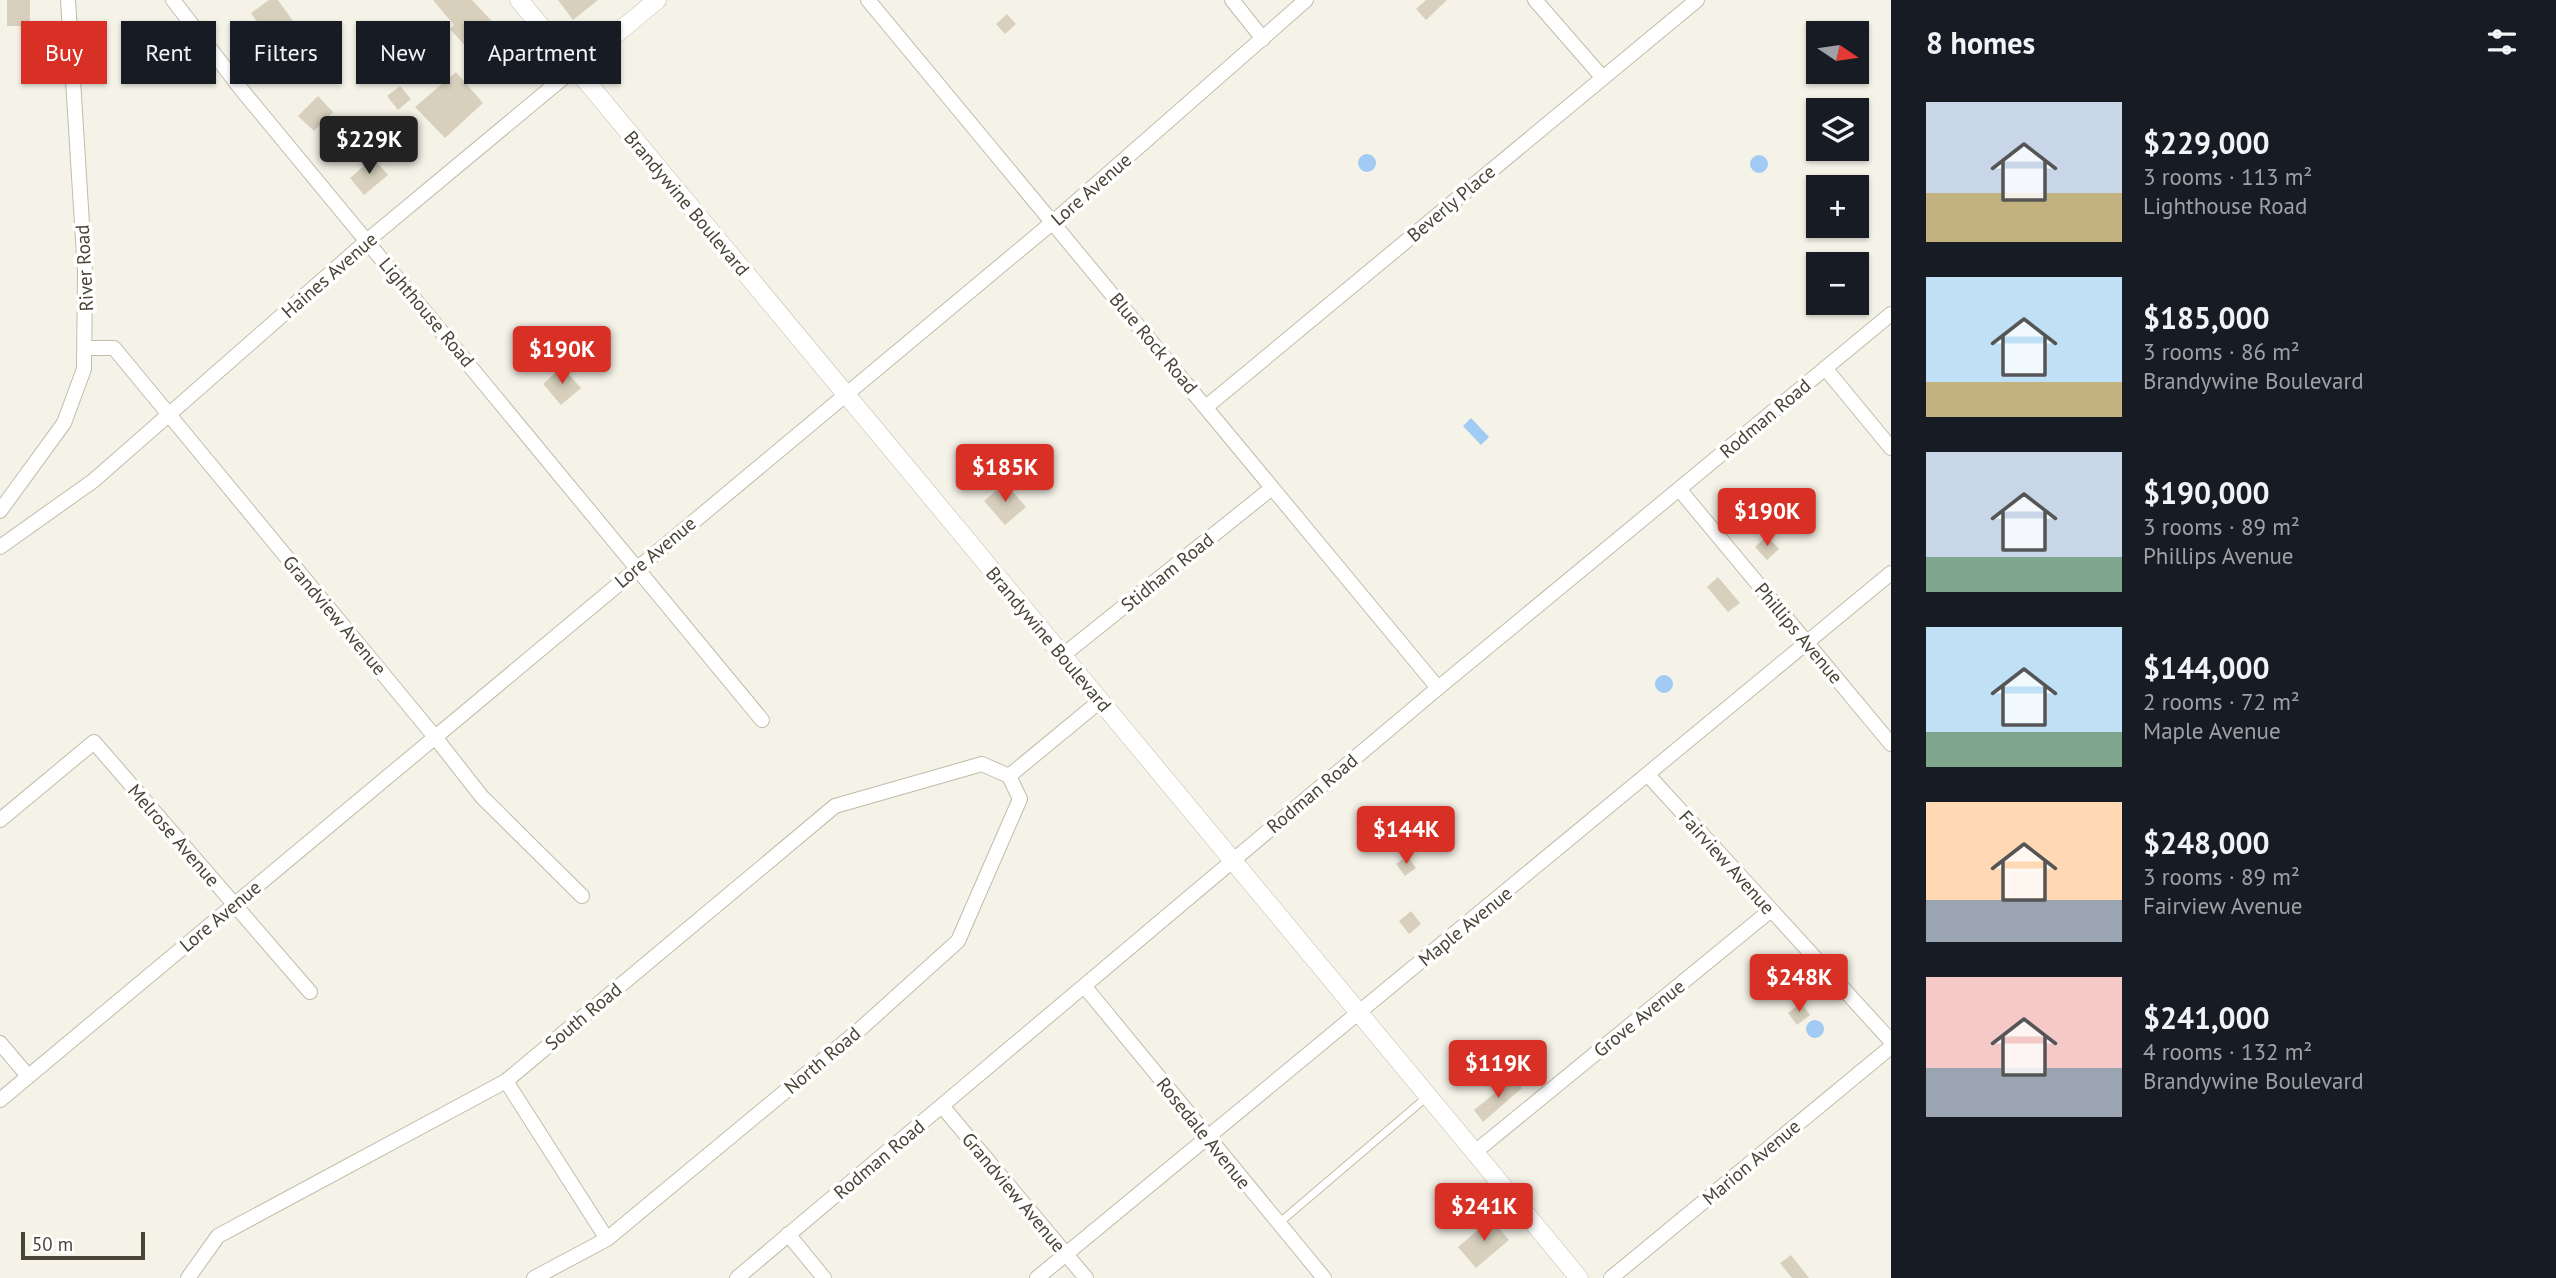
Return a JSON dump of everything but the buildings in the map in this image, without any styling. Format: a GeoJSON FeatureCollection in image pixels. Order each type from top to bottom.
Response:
{"type":"FeatureCollection","features":[{"type":"Feature","properties":{"kind":"street","name":"River Road"},"geometry":{"type":"LineString","coordinates":[[0,511],[64,423],[79,389],[86,348],[85,272],[68,0]]}},
{"type":"Feature","properties":{"kind":"street","name":"Lighthouse Road"},"geometry":{"type":"LineString","coordinates":[[173,0],[241,89],[638,566],[762,720]]}},
{"type":"Feature","properties":{"kind":"street","name":"Brandywine Boulevard"},"geometry":{"type":"LineString","coordinates":[[519,0],[536,21]]}},
{"type":"Feature","properties":{"kind":"street","name":"Haines Avenue"},"geometry":{"type":"LineString","coordinates":[[621,30],[657,0]]}},
{"type":"Feature","properties":{"kind":"street","name":"Blue Rock Road"},"geometry":{"type":"LineString","coordinates":[[869,0],[1438,688]]}},
{"type":"Feature","properties":{"kind":"street"},"geometry":{"type":"LineString","coordinates":[[1231,0],[1264,38]]}},
{"type":"Feature","properties":{"kind":"street","name":"Lore Avenue"},"geometry":{"type":"LineString","coordinates":[[0,1100],[1053,222],[1306,0]]}},
{"type":"Feature","properties":{"kind":"street"},"geometry":{"type":"LineString","coordinates":[[1535,0],[1602,77]]}},
{"type":"Feature","properties":{"kind":"street","name":"Beverly Place"},"geometry":{"type":"LineString","coordinates":[[1206,407],[1697,0]]}},
{"type":"Feature","properties":{"kind":"street","name":"Haines Avenue"},"geometry":{"type":"LineString","coordinates":[[0,547],[93,481],[368,240],[556,84]]}},
{"type":"Feature","properties":{"kind":"street","name":"Brandywine Boulevard"},"geometry":{"type":"LineString","coordinates":[[588,84],[1579,1278]]}},
{"type":"Feature","properties":{"kind":"street","name":"Rodman Road"},"geometry":{"type":"LineString","coordinates":[[737,1278],[1438,688],[1891,314]]}},
{"type":"Feature","properties":{"kind":"street","name":"Grandview Avenue"},"geometry":{"type":"LineString","coordinates":[[86,348],[114,348],[482,797],[582,896]]}},
{"type":"Feature","properties":{"kind":"street"},"geometry":{"type":"LineString","coordinates":[[1825,368],[1891,448]]}},
{"type":"Feature","properties":{"kind":"street","name":"Stidham Road"},"geometry":{"type":"LineString","coordinates":[[1062,656],[1272,488]]}},
{"type":"Feature","properties":{"kind":"street","name":"Phillips Avenue"},"geometry":{"type":"LineString","coordinates":[[1679,489],[1891,744]]}},
{"type":"Feature","properties":{"kind":"street","name":"Maple Avenue"},"geometry":{"type":"LineString","coordinates":[[1037,1278],[1891,573]]}},
{"type":"Feature","properties":{"kind":"street"},"geometry":{"type":"LineString","coordinates":[[1009,776],[1100,701]]}},
{"type":"Feature","properties":{"kind":"street","name":"Melrose Avenue"},"geometry":{"type":"LineString","coordinates":[[0,820],[94,742],[310,992]]}},
{"type":"Feature","properties":{"kind":"street","name":"South Road"},"geometry":{"type":"LineString","coordinates":[[188,1278],[218,1236],[506,1081],[835,806],[982,764],[1009,776]]}},
{"type":"Feature","properties":{"kind":"street","name":"Fairview Avenue"},"geometry":{"type":"LineString","coordinates":[[1648,775],[1891,1041]]}},
{"type":"Feature","properties":{"kind":"street","name":"North Road"},"geometry":{"type":"LineString","coordinates":[[534,1278],[607,1239],[847,1039],[958,941],[1020,799],[1009,776]]}},
{"type":"Feature","properties":{"kind":"street","name":"Grove Avenue"},"geometry":{"type":"LineString","coordinates":[[1475,1152],[1771,911]]}},
{"type":"Feature","properties":{"kind":"street","name":"Rosedale Avenue"},"geometry":{"type":"LineString","coordinates":[[1085,987],[1324,1278]]}},
{"type":"Feature","properties":{"kind":"street"},"geometry":{"type":"LineString","coordinates":[[0,1043],[28,1076]]}},
{"type":"Feature","properties":{"kind":"street","name":"Marion Avenue"},"geometry":{"type":"LineString","coordinates":[[1611,1278],[1891,1047]]}},
{"type":"Feature","properties":{"kind":"street"},"geometry":{"type":"LineString","coordinates":[[506,1081],[607,1239]]}},
{"type":"Feature","properties":{"kind":"street","name":"Grandview Avenue"},"geometry":{"type":"LineString","coordinates":[[942,1106],[1086,1278]]}},
{"type":"Feature","properties":{"kind":"street"},"geometry":{"type":"LineString","coordinates":[[788,1234],[824,1278]]}},
{"type":"Feature","properties":{"kind":"lane"},"geometry":{"type":"LineString","coordinates":[[1279,1223],[1429,1096]]}},
{"type":"Feature","properties":{"kind":"water"},"geometry":{"type":"Polygon","coordinates":[[[1367,154],[1373,157],[1376,163],[1373,169],[1367,172],[1361,169],[1358,163],[1361,157],[1367,154]]]}},
{"type":"Feature","properties":{"kind":"water"},"geometry":{"type":"Polygon","coordinates":[[[1759,155],[1765,158],[1768,164],[1765,170],[1759,173],[1753,170],[1750,164],[1753,158],[1759,155]]]}},
{"type":"Feature","properties":{"kind":"water"},"geometry":{"type":"Polygon","coordinates":[[[1471,418],[1489,437],[1481,445],[1463,426],[1471,418]]]}},
{"type":"Feature","properties":{"kind":"water"},"geometry":{"type":"Polygon","coordinates":[[[1664,675],[1670,678],[1673,684],[1670,690],[1664,693],[1658,690],[1655,684],[1658,678],[1664,675]]]}},
{"type":"Feature","properties":{"kind":"water"},"geometry":{"type":"Polygon","coordinates":[[[1815,1020],[1821,1023],[1824,1029],[1821,1035],[1815,1038],[1809,1035],[1806,1029],[1809,1023],[1815,1020]]]}}]}
